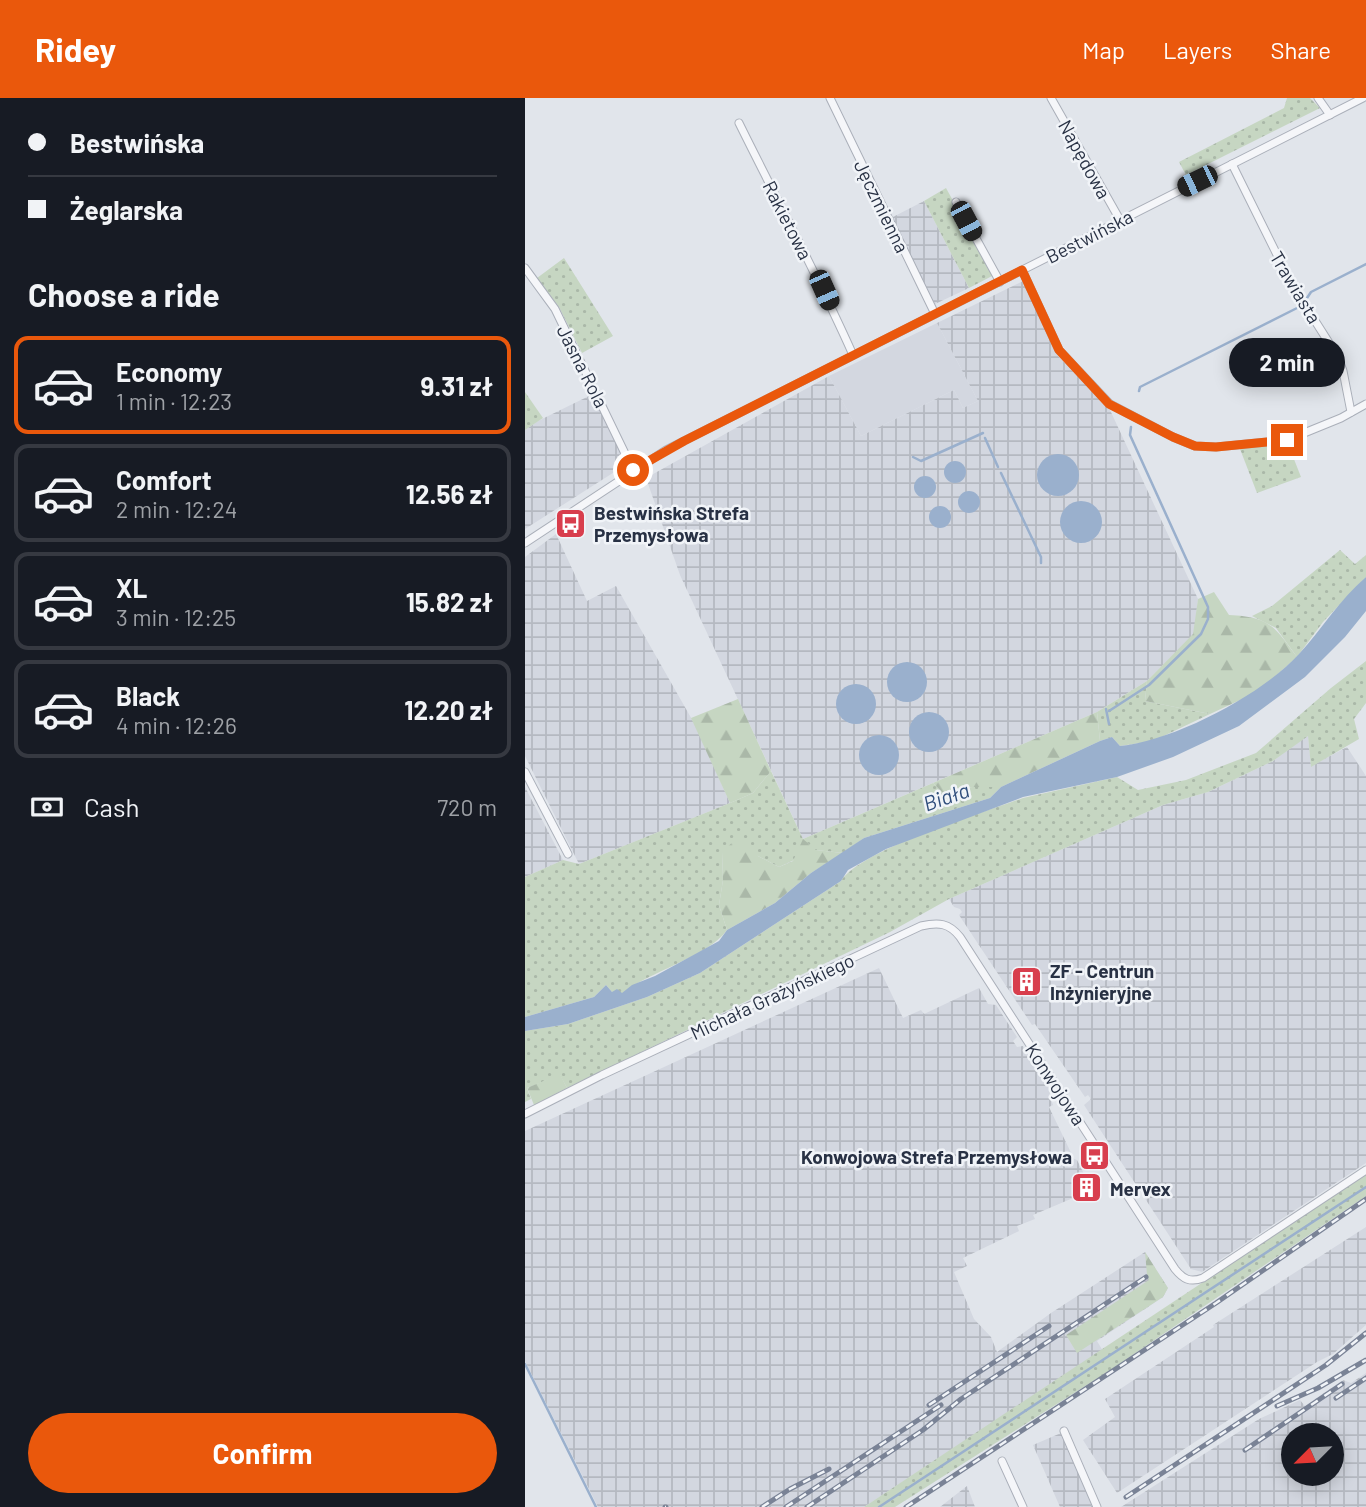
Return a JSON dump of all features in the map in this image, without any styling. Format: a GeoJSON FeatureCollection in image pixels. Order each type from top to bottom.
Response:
{"type":"FeatureCollection","features":[{"type":"Feature","properties":{"kind":"street","name":"Jęczmienna"},"geometry":{"type":"LineString","coordinates":[[830,98],[936,314]]}},
{"type":"Feature","properties":{"kind":"street","name":"Napędowa"},"geometry":{"type":"LineString","coordinates":[[1051,98],[1120,220]]}},
{"type":"Feature","properties":{"kind":"street"},"geometry":{"type":"LineString","coordinates":[[1318,98],[1330,115]]}},
{"type":"Feature","properties":{"kind":"street","name":"Bestwińska"},"geometry":{"type":"LineString","coordinates":[[525,543],[666,450],[1363,98]]}},
{"type":"Feature","properties":{"kind":"street","name":"Rakietowa"},"geometry":{"type":"LineString","coordinates":[[739,123],[814,270],[853,355]]}},
{"type":"Feature","properties":{"kind":"street","name":"Trawiasta"},"geometry":{"type":"LineString","coordinates":[[1232,164],[1291,283],[1338,357],[1351,412]]}},
{"type":"Feature","properties":{"kind":"street"},"geometry":{"type":"LineString","coordinates":[[956,202],[1000,282]]}},
{"type":"Feature","properties":{"kind":"street","name":"Jasna Rola"},"geometry":{"type":"LineString","coordinates":[[525,268],[555,309],[633,470]]}},
{"type":"Feature","properties":{"kind":"street"},"geometry":{"type":"LineString","coordinates":[[1022,270],[1065,359],[1109,404],[1185,443],[1216,447],[1278,442],[1308,432],[1366,404]]}},
{"type":"Feature","properties":{"kind":"street"},"geometry":{"type":"LineString","coordinates":[[525,772],[568,854]]}},
{"type":"Feature","properties":{"kind":"street","name":"Michała Grażyńskiego"},"geometry":{"type":"LineString","coordinates":[[525,1114],[602,1075],[922,926],[945,924]]}},
{"type":"Feature","properties":{"kind":"street","name":"Konwojowa"},"geometry":{"type":"LineString","coordinates":[[945,924],[952,928],[967,948],[1175,1269],[1187,1280],[1196,1281],[1203,1278],[1366,1170]]}},
{"type":"Feature","properties":{"kind":"street"},"geometry":{"type":"LineString","coordinates":[[1064,1431],[1097,1507]]}},
{"type":"Feature","properties":{"kind":"street"},"geometry":{"type":"LineString","coordinates":[[1002,1461],[1023,1507]]}},
{"type":"Feature","properties":{"kind":"shaded area"},"geometry":{"type":"Polygon","coordinates":[[[924,201],[969,288],[935,304],[891,218],[924,201]]]}},
{"type":"Feature","properties":{"kind":"shaded area"},"geometry":{"type":"Polygon","coordinates":[[[1023,281],[1058,356],[1110,410],[1198,599],[1194,634],[1147,681],[1097,712],[803,839],[680,575],[646,478],[829,376],[861,436],[954,390],[963,408],[978,401],[937,323],[1023,281]]]}},
{"type":"Feature","properties":{"kind":"shaded area"},"geometry":{"type":"Polygon","coordinates":[[[937,323],[978,401],[963,408],[954,390],[861,436],[829,376],[937,323]]]}},
{"type":"Feature","properties":{"kind":"shaded area"},"geometry":{"type":"Polygon","coordinates":[[[593,394],[627,464],[525,529],[525,430],[593,394]]]}},
{"type":"Feature","properties":{"kind":"shaded area"},"geometry":{"type":"Polygon","coordinates":[[[556,534],[587,601],[616,586],[698,730],[730,803],[579,864],[525,756],[525,557],[556,534]]]}},
{"type":"Feature","properties":{"kind":"shaded area"},"geometry":{"type":"Polygon","coordinates":[[[1308,735],[1311,766],[1347,747],[1366,776],[1366,1163],[1202,1272],[1191,1269],[1084,1105],[1091,1099],[1088,1095],[1085,1097],[1035,1024],[1032,1025],[959,915],[962,912],[954,907],[949,899],[1163,805],[1208,792],[1273,761],[1308,735]]]}},
{"type":"Feature","properties":{"kind":"shaded area"},"geometry":{"type":"Polygon","coordinates":[[[525,787],[563,860],[525,877],[525,787]]]}},
{"type":"Feature","properties":{"kind":"shaded area"},"geometry":{"type":"Polygon","coordinates":[[[879,968],[903,1018],[921,1010],[924,1014],[979,988],[988,1004],[996,1005],[1017,1037],[1013,1041],[1017,1047],[1023,1046],[1050,1090],[1053,1105],[1049,1107],[1092,1190],[1033,1215],[1035,1219],[1017,1226],[1019,1231],[963,1258],[967,1266],[954,1272],[974,1319],[991,1337],[997,1352],[1145,1252],[1168,1288],[1163,1297],[1097,1341],[1103,1351],[864,1507],[598,1507],[525,1361],[525,1131],[879,968]]]}},
{"type":"Feature","properties":{"kind":"shaded area"},"geometry":{"type":"Polygon","coordinates":[[[1366,1227],[1366,1325],[1333,1354],[1117,1493],[1083,1440],[1115,1417],[1105,1399],[1214,1327],[1213,1325],[1366,1227]]]}},
{"type":"Feature","properties":{"kind":"shaded area"},"geometry":{"type":"Polygon","coordinates":[[[1366,1373],[1366,1507],[1121,1507],[1259,1419],[1300,1400],[1305,1406],[1343,1380],[1351,1383],[1366,1373]]]}},
{"type":"Feature","properties":{"kind":"shaded area"},"geometry":{"type":"Polygon","coordinates":[[[1061,1433],[1092,1507],[1060,1507],[1033,1445],[1061,1433]]]}},
{"type":"Feature","properties":{"kind":"shaded area"},"geometry":{"type":"Polygon","coordinates":[[[967,1486],[975,1507],[940,1507],[967,1486]]]}},
{"type":"Feature","properties":{"kind":"green space"},"geometry":{"type":"Polygon","coordinates":[[[1287,98],[1310,98],[1320,108],[1186,175],[1179,162],[1284,108],[1287,98]]]}},
{"type":"Feature","properties":{"kind":"green space"},"geometry":{"type":"Polygon","coordinates":[[[946,188],[994,275],[969,288],[924,201],[946,188]]]}},
{"type":"Feature","properties":{"kind":"green space"},"geometry":{"type":"Polygon","coordinates":[[[564,258],[613,336],[582,353],[559,307],[537,278],[564,258]]]}},
{"type":"Feature","properties":{"kind":"green space"},"geometry":{"type":"Polygon","coordinates":[[[525,392],[543,418],[525,430],[525,392]]]}},
{"type":"Feature","properties":{"kind":"green space"},"geometry":{"type":"Polygon","coordinates":[[[1288,444],[1301,477],[1257,493],[1240,449],[1288,444]]]}},
{"type":"Feature","properties":{"kind":"green space"},"geometry":{"type":"Polygon","coordinates":[[[1340,550],[1355,564],[1366,555],[1366,577],[1323,622],[1297,657],[1276,628],[1252,616],[1272,606],[1340,550]]]}},
{"type":"Feature","properties":{"kind":"green space"},"geometry":{"type":"Polygon","coordinates":[[[1214,592],[1229,615],[1254,618],[1270,625],[1297,657],[1251,695],[1210,714],[1145,701],[1147,681],[1193,634],[1198,599],[1214,592]]]}},
{"type":"Feature","properties":{"kind":"green space"},"geometry":{"type":"Polygon","coordinates":[[[1366,661],[1366,703],[1354,719],[1359,739],[1311,767],[1308,736],[1273,761],[1208,792],[1163,805],[949,899],[890,932],[567,1088],[560,1075],[527,1088],[531,1099],[525,1102],[525,1031],[568,1024],[647,997],[700,973],[841,881],[853,869],[873,857],[953,822],[1023,798],[1117,777],[1138,790],[1186,780],[1256,753],[1366,661]]]}},
{"type":"Feature","properties":{"kind":"green space"},"geometry":{"type":"Polygon","coordinates":[[[1147,681],[1145,701],[1210,714],[1153,741],[1120,746],[1112,737],[1100,741],[1097,712],[1147,681]]]}},
{"type":"Feature","properties":{"kind":"green space"},"geometry":{"type":"Polygon","coordinates":[[[738,699],[771,771],[753,793],[730,803],[691,718],[738,699]]]}},
{"type":"Feature","properties":{"kind":"green space"},"geometry":{"type":"Polygon","coordinates":[[[1097,712],[1100,741],[1001,787],[972,787],[943,793],[933,783],[1097,712]]]}},
{"type":"Feature","properties":{"kind":"green space"},"geometry":{"type":"Polygon","coordinates":[[[771,771],[803,839],[933,783],[943,793],[972,787],[1001,787],[990,798],[864,838],[843,853],[816,850],[779,867],[758,856],[722,852],[723,880],[719,905],[727,930],[718,940],[622,994],[612,992],[606,985],[594,997],[525,1017],[525,877],[563,860],[579,864],[730,803],[753,793],[771,771]]]}},
{"type":"Feature","properties":{"kind":"green space"},"geometry":{"type":"Polygon","coordinates":[[[736,839],[758,856],[779,867],[793,861],[803,839],[816,850],[843,853],[811,873],[775,903],[727,930],[719,905],[723,880],[722,852],[736,839]]]}},
{"type":"Feature","properties":{"kind":"green space"},"geometry":{"type":"Polygon","coordinates":[[[560,1074],[567,1088],[534,1105],[527,1088],[560,1074]]]}},
{"type":"Feature","properties":{"kind":"green space"},"geometry":{"type":"Polygon","coordinates":[[[1366,1174],[1366,1196],[1112,1369],[895,1507],[864,1507],[1366,1174]]]}},
{"type":"Feature","properties":{"kind":"green space"},"geometry":{"type":"Polygon","coordinates":[[[1145,1252],[1168,1288],[1163,1297],[1077,1353],[1066,1335],[1149,1280],[1145,1252]]]}},
{"type":"Feature","properties":{"kind":"water"},"geometry":{"type":"Polygon","coordinates":[[[1058,454],[1073,460],[1079,475],[1073,490],[1058,496],[1043,490],[1037,475],[1043,460],[1058,454]]]}},
{"type":"Feature","properties":{"kind":"water"},"geometry":{"type":"Polygon","coordinates":[[[955,461],[963,464],[966,472],[963,480],[955,483],[947,480],[944,472],[947,464],[955,461]]]}},
{"type":"Feature","properties":{"kind":"water"},"geometry":{"type":"Polygon","coordinates":[[[925,476],[933,479],[936,487],[933,495],[925,498],[917,495],[914,487],[917,479],[925,476]]]}},
{"type":"Feature","properties":{"kind":"water"},"geometry":{"type":"Polygon","coordinates":[[[969,491],[977,494],[980,502],[977,510],[969,513],[961,510],[958,502],[961,494],[969,491]]]}},
{"type":"Feature","properties":{"kind":"water"},"geometry":{"type":"Polygon","coordinates":[[[1081,501],[1096,507],[1102,522],[1096,537],[1081,543],[1066,537],[1060,522],[1066,507],[1081,501]]]}},
{"type":"Feature","properties":{"kind":"water"},"geometry":{"type":"Polygon","coordinates":[[[940,506],[948,509],[951,517],[948,525],[940,528],[932,525],[929,517],[932,509],[940,506]]]}},
{"type":"Feature","properties":{"kind":"water"},"geometry":{"type":"Polygon","coordinates":[[[1366,577],[1366,611],[1345,637],[1305,677],[1239,726],[1173,757],[1117,777],[1023,797],[886,849],[848,870],[841,881],[700,973],[647,997],[568,1024],[525,1031],[525,1017],[594,997],[606,985],[612,992],[617,989],[622,993],[632,985],[655,976],[719,941],[727,930],[775,903],[811,873],[864,838],[990,798],[1001,787],[1100,741],[1112,737],[1120,746],[1142,742],[1166,735],[1216,713],[1263,685],[1283,669],[1366,577]]]}},
{"type":"Feature","properties":{"kind":"water"},"geometry":{"type":"Polygon","coordinates":[[[907,662],[921,668],[927,682],[921,696],[907,702],[893,696],[887,682],[893,668],[907,662]]]}},
{"type":"Feature","properties":{"kind":"water"},"geometry":{"type":"Polygon","coordinates":[[[856,684],[870,690],[876,704],[870,718],[856,724],[842,718],[836,704],[842,690],[856,684]]]}},
{"type":"Feature","properties":{"kind":"water"},"geometry":{"type":"Polygon","coordinates":[[[929,712],[943,718],[949,732],[943,746],[929,752],[915,746],[909,732],[915,718],[929,712]]]}},
{"type":"Feature","properties":{"kind":"water"},"geometry":{"type":"Polygon","coordinates":[[[879,735],[893,741],[899,755],[893,769],[879,775],[865,769],[859,755],[865,741],[879,735]]]}},
{"type":"Feature","properties":{"kind":"waterway"},"geometry":{"type":"LineString","coordinates":[[1307,298],[1311,292],[1366,264]]}},
{"type":"Feature","properties":{"kind":"waterway"},"geometry":{"type":"LineString","coordinates":[[1139,391],[1140,387],[1301,306]]}},
{"type":"Feature","properties":{"kind":"waterway"},"geometry":{"type":"LineString","coordinates":[[1109,711],[1149,685],[1201,634],[1208,619],[1208,607],[1130,435],[1131,427]]}},
{"type":"Feature","properties":{"kind":"waterway"},"geometry":{"type":"LineString","coordinates":[[913,457],[921,461],[983,433]]}},
{"type":"Feature","properties":{"kind":"waterway"},"geometry":{"type":"LineString","coordinates":[[985,438],[998,467]]}},
{"type":"Feature","properties":{"kind":"waterway"},"geometry":{"type":"LineString","coordinates":[[1001,473],[1041,557],[1041,563]]}},
{"type":"Feature","properties":{"kind":"waterway"},"geometry":{"type":"LineString","coordinates":[[1106,709],[1109,724]]}},
{"type":"Feature","properties":{"kind":"waterway"},"geometry":{"type":"LineString","coordinates":[[879,1507],[1366,1187]]}},
{"type":"Feature","properties":{"kind":"waterway"},"geometry":{"type":"LineString","coordinates":[[525,1364],[596,1507]]}},
{"type":"Feature","properties":{"kind":"railway"},"geometry":{"type":"LineString","coordinates":[[906,1507],[1216,1303],[1366,1199]]}},
{"type":"Feature","properties":{"kind":"railway"},"geometry":{"type":"LineString","coordinates":[[807,1507],[923,1430],[961,1399],[1146,1277]]}},
{"type":"Feature","properties":{"kind":"railway"},"geometry":{"type":"LineString","coordinates":[[929,1405],[1049,1326]]}},
{"type":"Feature","properties":{"kind":"railway"},"geometry":{"type":"LineString","coordinates":[[1126,1497],[1326,1365],[1366,1333]]}},
{"type":"Feature","properties":{"kind":"railway"},"geometry":{"type":"LineString","coordinates":[[1277,1406],[1318,1388],[1366,1360]]}},
{"type":"Feature","properties":{"kind":"railway"},"geometry":{"type":"LineString","coordinates":[[1336,1398],[1366,1378]]}},
{"type":"Feature","properties":{"kind":"railway"},"geometry":{"type":"LineString","coordinates":[[1245,1450],[1342,1384]]}},
{"type":"Feature","properties":{"kind":"railway"},"geometry":{"type":"LineString","coordinates":[[786,1507],[941,1405]]}},
{"type":"Feature","properties":{"kind":"railway"},"geometry":{"type":"LineString","coordinates":[[762,1507],[829,1469]]}},
{"type":"Feature","properties":{"kind":"place","name":"Bestwińska Strefa Przemysłowa"},"geometry":{"type":"Point","coordinates":[571,523]}},
{"type":"Feature","properties":{"kind":"place","name":"ZF - Centrun Inżynieryjne"},"geometry":{"type":"Point","coordinates":[1027,981]}},
{"type":"Feature","properties":{"kind":"place","name":"Konwojowa Strefa Przemysłowa"},"geometry":{"type":"Point","coordinates":[1095,1156]}},
{"type":"Feature","properties":{"kind":"place","name":"Mervex"},"geometry":{"type":"Point","coordinates":[1087,1188]}},
{"type":"Feature","properties":{"kind":"route"},"geometry":{"type":"LineString","coordinates":[[633,470],[666,450],[1022,270],[1059,350],[1109,404],[1195,446],[1216,447],[1287,440]]}},
{"type":"Feature","properties":{"kind":"water label","name":"Biała"},"geometry":{"type":"Point","coordinates":[946,796]}}]}
